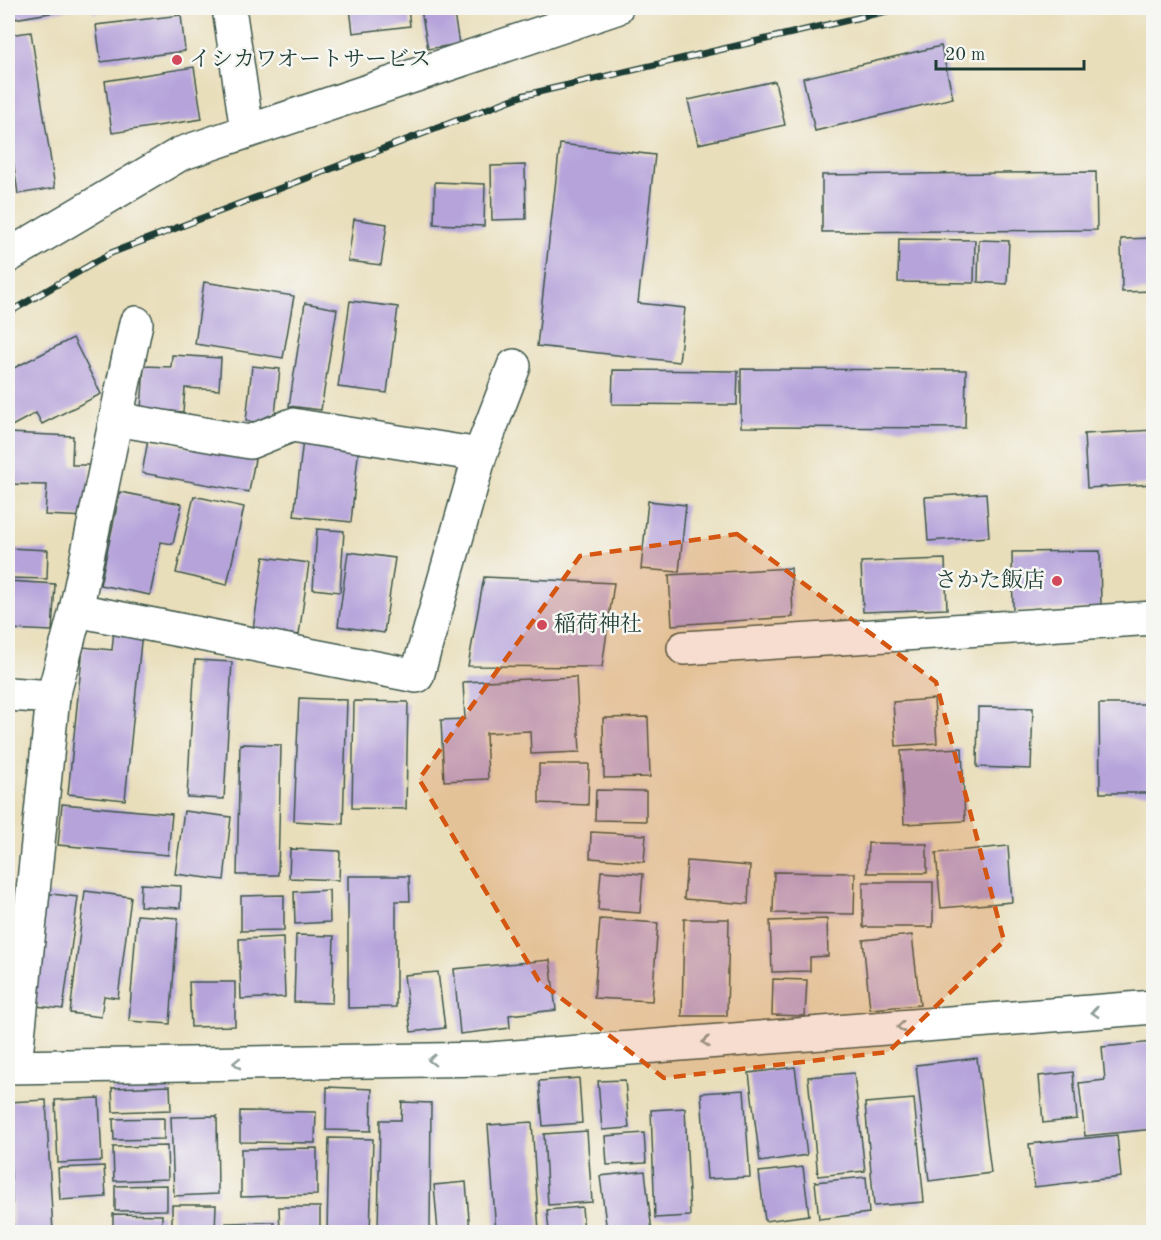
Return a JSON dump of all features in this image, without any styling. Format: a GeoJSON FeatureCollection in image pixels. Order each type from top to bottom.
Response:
{"type":"FeatureCollection","features":[{"type":"Feature","properties":{"kind":"street"},"geometry":{"type":"LineString","coordinates":[[229,8],[247,131]]}},
{"type":"Feature","properties":{"kind":"street"},"geometry":{"type":"LineString","coordinates":[[8,256],[180,154],[616,8]]}},
{"type":"Feature","properties":{"kind":"street"},"geometry":{"type":"LineString","coordinates":[[136,323],[76,610],[53,697],[11,1067],[490,1059],[1154,1007]]}},
{"type":"Feature","properties":{"kind":"street"},"geometry":{"type":"LineString","coordinates":[[76,610],[417,676],[480,455],[514,366]]}},
{"type":"Feature","properties":{"kind":"street"},"geometry":{"type":"LineString","coordinates":[[116,419],[250,442],[292,425],[480,455]]}},
{"type":"Feature","properties":{"kind":"street"},"geometry":{"type":"LineString","coordinates":[[684,648],[1154,618]]}},
{"type":"Feature","properties":{"kind":"street"},"geometry":{"type":"LineString","coordinates":[[8,694],[53,697]]}},
{"type":"Feature","properties":{"kind":"highlighted area"},"geometry":{"type":"Polygon","coordinates":[[[737,534],[936,682],[1004,941],[888,1052],[664,1078],[539,981],[419,779],[580,556],[737,534]]]}},
{"type":"Feature","properties":{"kind":"building"},"geometry":{"type":"Polygon","coordinates":[[[8,8],[73,8],[73,9],[8,20],[8,8]]]}},
{"type":"Feature","properties":{"kind":"building"},"geometry":{"type":"Polygon","coordinates":[[[92,8],[116,8],[116,9],[93,13],[92,8]]]}},
{"type":"Feature","properties":{"kind":"building"},"geometry":{"type":"Polygon","coordinates":[[[350,8],[408,8],[410,26],[353,33],[350,8]]]}},
{"type":"Feature","properties":{"kind":"building"},"geometry":{"type":"Polygon","coordinates":[[[453,8],[459,44],[428,49],[421,10],[453,8]]]}},
{"type":"Feature","properties":{"kind":"building"},"geometry":{"type":"Polygon","coordinates":[[[181,15],[185,51],[101,62],[96,25],[181,15]]]}},
{"type":"Feature","properties":{"kind":"building"},"geometry":{"type":"Polygon","coordinates":[[[31,32],[55,188],[18,194],[8,125],[8,35],[31,32]]]}},
{"type":"Feature","properties":{"kind":"building"},"geometry":{"type":"Polygon","coordinates":[[[941,46],[953,98],[815,131],[803,78],[941,46]]]}},
{"type":"Feature","properties":{"kind":"building"},"geometry":{"type":"Polygon","coordinates":[[[194,67],[202,119],[112,133],[105,81],[194,67]]]}},
{"type":"Feature","properties":{"kind":"building"},"geometry":{"type":"Polygon","coordinates":[[[775,81],[785,125],[698,144],[688,100],[775,81]]]}},
{"type":"Feature","properties":{"kind":"building"},"geometry":{"type":"Polygon","coordinates":[[[560,144],[655,155],[638,303],[685,308],[679,362],[537,346],[560,144]]]}},
{"type":"Feature","properties":{"kind":"building"},"geometry":{"type":"Polygon","coordinates":[[[525,165],[526,219],[492,220],[491,166],[525,165]]]}},
{"type":"Feature","properties":{"kind":"building"},"geometry":{"type":"Polygon","coordinates":[[[1096,172],[1097,230],[822,232],[822,175],[1096,172]]]}},
{"type":"Feature","properties":{"kind":"building"},"geometry":{"type":"Polygon","coordinates":[[[435,182],[485,184],[484,226],[434,224],[435,182]]]}},
{"type":"Feature","properties":{"kind":"building"},"geometry":{"type":"Polygon","coordinates":[[[354,219],[387,224],[381,265],[348,261],[354,219]]]}},
{"type":"Feature","properties":{"kind":"building"},"geometry":{"type":"Polygon","coordinates":[[[1154,238],[1154,291],[1122,292],[1121,239],[1154,238]]]}},
{"type":"Feature","properties":{"kind":"building"},"geometry":{"type":"Polygon","coordinates":[[[899,239],[975,240],[974,283],[898,282],[899,239]]]}},
{"type":"Feature","properties":{"kind":"building"},"geometry":{"type":"Polygon","coordinates":[[[979,240],[1009,241],[1007,284],[978,282],[979,240]]]}},
{"type":"Feature","properties":{"kind":"building"},"geometry":{"type":"Polygon","coordinates":[[[204,282],[294,296],[283,358],[195,344],[204,282]]]}},
{"type":"Feature","properties":{"kind":"building"},"geometry":{"type":"Polygon","coordinates":[[[350,301],[398,307],[387,393],[338,387],[350,301]]]}},
{"type":"Feature","properties":{"kind":"building"},"geometry":{"type":"Polygon","coordinates":[[[305,303],[337,309],[321,410],[289,406],[305,303]]]}},
{"type":"Feature","properties":{"kind":"building"},"geometry":{"type":"Polygon","coordinates":[[[73,338],[101,394],[42,424],[36,413],[8,428],[8,371],[73,338]]]}},
{"type":"Feature","properties":{"kind":"building"},"geometry":{"type":"Polygon","coordinates":[[[172,355],[221,358],[219,390],[185,388],[183,412],[141,409],[144,366],[171,367],[172,355]]]}},
{"type":"Feature","properties":{"kind":"building"},"geometry":{"type":"Polygon","coordinates":[[[252,366],[280,369],[274,424],[246,421],[252,366]]]}},
{"type":"Feature","properties":{"kind":"building"},"geometry":{"type":"Polygon","coordinates":[[[741,369],[966,370],[965,428],[741,427],[741,369]]]}},
{"type":"Feature","properties":{"kind":"building"},"geometry":{"type":"Polygon","coordinates":[[[613,370],[738,371],[737,405],[612,404],[613,370]]]}},
{"type":"Feature","properties":{"kind":"building"},"geometry":{"type":"Polygon","coordinates":[[[1154,430],[1154,484],[1087,488],[1084,434],[1154,430]]]}},
{"type":"Feature","properties":{"kind":"building"},"geometry":{"type":"Polygon","coordinates":[[[8,433],[73,436],[72,465],[90,465],[88,517],[45,515],[47,485],[8,484],[8,433]]]}},
{"type":"Feature","properties":{"kind":"building"},"geometry":{"type":"Polygon","coordinates":[[[148,440],[255,459],[249,492],[142,473],[148,440]]]}},
{"type":"Feature","properties":{"kind":"building"},"geometry":{"type":"Polygon","coordinates":[[[303,440],[359,446],[351,522],[294,516],[303,440]]]}},
{"type":"Feature","properties":{"kind":"building"},"geometry":{"type":"Polygon","coordinates":[[[120,492],[182,504],[173,544],[161,542],[150,595],[100,585],[120,492]]]}},
{"type":"Feature","properties":{"kind":"building"},"geometry":{"type":"Polygon","coordinates":[[[986,493],[989,537],[928,541],[925,497],[986,493]]]}},
{"type":"Feature","properties":{"kind":"building"},"geometry":{"type":"Polygon","coordinates":[[[194,496],[244,507],[227,585],[176,573],[194,496]]]}},
{"type":"Feature","properties":{"kind":"building"},"geometry":{"type":"Polygon","coordinates":[[[648,501],[686,505],[679,572],[641,569],[648,501]]]}},
{"type":"Feature","properties":{"kind":"building"},"geometry":{"type":"Polygon","coordinates":[[[317,529],[344,531],[340,592],[313,589],[317,529]]]}},
{"type":"Feature","properties":{"kind":"building"},"geometry":{"type":"Polygon","coordinates":[[[8,548],[48,550],[47,579],[8,578],[8,548]]]}},
{"type":"Feature","properties":{"kind":"building","name":"さかた飯店"},"geometry":{"type":"Polygon","coordinates":[[[1100,551],[1101,609],[1013,610],[1012,552],[1100,551]]]}},
{"type":"Feature","properties":{"kind":"building"},"geometry":{"type":"Polygon","coordinates":[[[348,552],[395,558],[384,633],[338,626],[348,552]]]}},
{"type":"Feature","properties":{"kind":"building"},"geometry":{"type":"Polygon","coordinates":[[[264,557],[309,563],[299,635],[253,629],[264,557]]]}},
{"type":"Feature","properties":{"kind":"building"},"geometry":{"type":"Polygon","coordinates":[[[945,559],[947,609],[863,612],[861,562],[945,559]]]}},
{"type":"Feature","properties":{"kind":"building"},"geometry":{"type":"Polygon","coordinates":[[[791,568],[793,617],[672,625],[669,575],[791,568]]]}},
{"type":"Feature","properties":{"kind":"building","name":"稲荷神社"},"geometry":{"type":"Polygon","coordinates":[[[484,577],[614,583],[602,667],[468,666],[484,577]]]}},
{"type":"Feature","properties":{"kind":"building"},"geometry":{"type":"Polygon","coordinates":[[[8,581],[55,584],[52,631],[8,629],[8,581]]]}},
{"type":"Feature","properties":{"kind":"building"},"geometry":{"type":"Polygon","coordinates":[[[114,629],[142,632],[125,800],[68,794],[83,647],[112,650],[114,629]]]}},
{"type":"Feature","properties":{"kind":"building"},"geometry":{"type":"Polygon","coordinates":[[[195,660],[232,662],[224,799],[187,797],[195,660]]]}},
{"type":"Feature","properties":{"kind":"building"},"geometry":{"type":"Polygon","coordinates":[[[576,677],[580,752],[531,754],[530,731],[486,733],[488,779],[444,781],[441,720],[465,719],[463,682],[576,677]]]}},
{"type":"Feature","properties":{"kind":"building"},"geometry":{"type":"Polygon","coordinates":[[[299,698],[347,700],[343,824],[294,821],[299,698]]]}},
{"type":"Feature","properties":{"kind":"building"},"geometry":{"type":"Polygon","coordinates":[[[934,699],[937,743],[896,746],[893,702],[934,699]]]}},
{"type":"Feature","properties":{"kind":"building"},"geometry":{"type":"Polygon","coordinates":[[[354,701],[408,702],[406,809],[352,808],[354,701]]]}},
{"type":"Feature","properties":{"kind":"building"},"geometry":{"type":"Polygon","coordinates":[[[1099,704],[1154,704],[1154,793],[1100,793],[1099,704]]]}},
{"type":"Feature","properties":{"kind":"building"},"geometry":{"type":"Polygon","coordinates":[[[978,707],[1033,708],[1031,769],[977,767],[978,707]]]}},
{"type":"Feature","properties":{"kind":"building"},"geometry":{"type":"Polygon","coordinates":[[[648,717],[650,777],[604,778],[603,718],[648,717]]]}},
{"type":"Feature","properties":{"kind":"building"},"geometry":{"type":"Polygon","coordinates":[[[240,744],[281,745],[278,875],[237,875],[240,744]]]}},
{"type":"Feature","properties":{"kind":"building"},"geometry":{"type":"Polygon","coordinates":[[[962,748],[965,821],[904,824],[901,751],[962,748]]]}},
{"type":"Feature","properties":{"kind":"building"},"geometry":{"type":"Polygon","coordinates":[[[539,764],[589,764],[588,805],[539,803],[539,764]]]}},
{"type":"Feature","properties":{"kind":"building"},"geometry":{"type":"Polygon","coordinates":[[[596,790],[646,791],[646,821],[595,820],[596,790]]]}},
{"type":"Feature","properties":{"kind":"building"},"geometry":{"type":"Polygon","coordinates":[[[62,804],[172,814],[168,855],[58,845],[62,804]]]}},
{"type":"Feature","properties":{"kind":"building"},"geometry":{"type":"Polygon","coordinates":[[[184,811],[231,817],[224,880],[175,874],[184,811]]]}},
{"type":"Feature","properties":{"kind":"building"},"geometry":{"type":"Polygon","coordinates":[[[591,832],[646,835],[644,862],[590,858],[591,832]]]}},
{"type":"Feature","properties":{"kind":"building"},"geometry":{"type":"Polygon","coordinates":[[[868,843],[927,844],[927,873],[867,873],[868,843]]]}},
{"type":"Feature","properties":{"kind":"building"},"geometry":{"type":"Polygon","coordinates":[[[1008,846],[1012,902],[941,908],[936,853],[1008,846]]]}},
{"type":"Feature","properties":{"kind":"building"},"geometry":{"type":"Polygon","coordinates":[[[290,849],[340,851],[339,880],[289,878],[290,849]]]}},
{"type":"Feature","properties":{"kind":"building"},"geometry":{"type":"Polygon","coordinates":[[[687,861],[750,866],[748,904],[684,899],[687,861]]]}},
{"type":"Feature","properties":{"kind":"building"},"geometry":{"type":"Polygon","coordinates":[[[601,871],[643,874],[640,913],[598,910],[601,871]]]}},
{"type":"Feature","properties":{"kind":"building"},"geometry":{"type":"Polygon","coordinates":[[[774,872],[855,873],[854,914],[773,913],[774,872]]]}},
{"type":"Feature","properties":{"kind":"building"},"geometry":{"type":"Polygon","coordinates":[[[348,876],[409,876],[410,901],[396,901],[396,1007],[348,1008],[348,876]]]}},
{"type":"Feature","properties":{"kind":"building"},"geometry":{"type":"Polygon","coordinates":[[[863,882],[933,882],[933,927],[863,927],[863,882]]]}},
{"type":"Feature","properties":{"kind":"building"},"geometry":{"type":"Polygon","coordinates":[[[141,884],[181,886],[180,908],[140,906],[141,884]]]}},
{"type":"Feature","properties":{"kind":"building"},"geometry":{"type":"Polygon","coordinates":[[[329,890],[330,922],[295,924],[294,892],[329,890]]]}},
{"type":"Feature","properties":{"kind":"building"},"geometry":{"type":"Polygon","coordinates":[[[85,891],[131,897],[118,998],[104,996],[101,1017],[70,1013],[85,891]]]}},
{"type":"Feature","properties":{"kind":"building"},"geometry":{"type":"Polygon","coordinates":[[[8,893],[14,893],[12,933],[8,933],[8,893]]]}},
{"type":"Feature","properties":{"kind":"building"},"geometry":{"type":"Polygon","coordinates":[[[42,893],[78,897],[63,1009],[27,1005],[42,893]]]}},
{"type":"Feature","properties":{"kind":"building"},"geometry":{"type":"Polygon","coordinates":[[[284,895],[284,930],[241,931],[241,896],[284,895]]]}},
{"type":"Feature","properties":{"kind":"building"},"geometry":{"type":"Polygon","coordinates":[[[137,915],[178,918],[170,1024],[129,1021],[137,915]]]}},
{"type":"Feature","properties":{"kind":"building"},"geometry":{"type":"Polygon","coordinates":[[[600,919],[658,923],[652,1001],[594,998],[600,919]]]}},
{"type":"Feature","properties":{"kind":"building"},"geometry":{"type":"Polygon","coordinates":[[[684,919],[729,919],[727,1016],[682,1016],[684,919]]]}},
{"type":"Feature","properties":{"kind":"building"},"geometry":{"type":"Polygon","coordinates":[[[827,919],[828,956],[810,957],[810,971],[772,972],[770,921],[827,919]]]}},
{"type":"Feature","properties":{"kind":"building"},"geometry":{"type":"Polygon","coordinates":[[[296,935],[334,936],[332,1003],[294,1002],[296,935]]]}},
{"type":"Feature","properties":{"kind":"building"},"geometry":{"type":"Polygon","coordinates":[[[912,935],[920,1005],[870,1009],[863,940],[912,935]]]}},
{"type":"Feature","properties":{"kind":"building"},"geometry":{"type":"Polygon","coordinates":[[[283,937],[285,997],[241,999],[239,939],[283,937]]]}},
{"type":"Feature","properties":{"kind":"building"},"geometry":{"type":"Polygon","coordinates":[[[550,960],[556,1010],[509,1015],[510,1028],[460,1034],[454,969],[550,960]]]}},
{"type":"Feature","properties":{"kind":"building"},"geometry":{"type":"Polygon","coordinates":[[[438,972],[445,1028],[411,1032],[404,975],[438,972]]]}},
{"type":"Feature","properties":{"kind":"building"},"geometry":{"type":"Polygon","coordinates":[[[773,979],[807,980],[805,1016],[772,1015],[773,979]]]}},
{"type":"Feature","properties":{"kind":"building"},"geometry":{"type":"Polygon","coordinates":[[[189,982],[235,982],[235,1026],[191,1027],[189,982]]]}},
{"type":"Feature","properties":{"kind":"building"},"geometry":{"type":"Polygon","coordinates":[[[1154,1042],[1154,1129],[1085,1136],[1079,1083],[1105,1080],[1102,1047],[1154,1042]]]}},
{"type":"Feature","properties":{"kind":"building"},"geometry":{"type":"Polygon","coordinates":[[[977,1058],[991,1173],[929,1181],[916,1065],[977,1058]]]}},
{"type":"Feature","properties":{"kind":"building"},"geometry":{"type":"Polygon","coordinates":[[[795,1067],[807,1155],[760,1162],[749,1073],[795,1067]]]}},
{"type":"Feature","properties":{"kind":"building"},"geometry":{"type":"Polygon","coordinates":[[[1073,1072],[1077,1119],[1043,1123],[1039,1076],[1073,1072]]]}},
{"type":"Feature","properties":{"kind":"building"},"geometry":{"type":"Polygon","coordinates":[[[854,1073],[865,1171],[818,1176],[808,1077],[854,1073]]]}},
{"type":"Feature","properties":{"kind":"building"},"geometry":{"type":"Polygon","coordinates":[[[579,1078],[582,1123],[543,1126],[539,1081],[579,1078]]]}},
{"type":"Feature","properties":{"kind":"building"},"geometry":{"type":"Polygon","coordinates":[[[625,1080],[629,1128],[602,1130],[598,1081],[625,1080]]]}},
{"type":"Feature","properties":{"kind":"building"},"geometry":{"type":"Polygon","coordinates":[[[170,1086],[171,1110],[113,1112],[112,1088],[170,1086]]]}},
{"type":"Feature","properties":{"kind":"building"},"geometry":{"type":"Polygon","coordinates":[[[327,1087],[372,1089],[371,1131],[326,1130],[327,1087]]]}},
{"type":"Feature","properties":{"kind":"building"},"geometry":{"type":"Polygon","coordinates":[[[744,1090],[750,1177],[707,1179],[701,1093],[744,1090]]]}},
{"type":"Feature","properties":{"kind":"building"},"geometry":{"type":"Polygon","coordinates":[[[99,1098],[102,1161],[58,1163],[55,1100],[99,1098]]]}},
{"type":"Feature","properties":{"kind":"building"},"geometry":{"type":"Polygon","coordinates":[[[914,1099],[924,1202],[874,1206],[865,1103],[914,1099]]]}},
{"type":"Feature","properties":{"kind":"building"},"geometry":{"type":"Polygon","coordinates":[[[46,1100],[53,1232],[13,1232],[8,1102],[46,1100]]]}},
{"type":"Feature","properties":{"kind":"building"},"geometry":{"type":"Polygon","coordinates":[[[402,1102],[431,1103],[430,1232],[378,1232],[380,1120],[401,1120],[402,1102]]]}},
{"type":"Feature","properties":{"kind":"building"},"geometry":{"type":"Polygon","coordinates":[[[685,1108],[690,1216],[655,1218],[651,1110],[685,1108]]]}},
{"type":"Feature","properties":{"kind":"building"},"geometry":{"type":"Polygon","coordinates":[[[240,1111],[316,1112],[315,1143],[240,1142],[240,1111]]]}},
{"type":"Feature","properties":{"kind":"building"},"geometry":{"type":"Polygon","coordinates":[[[217,1116],[218,1194],[174,1196],[171,1117],[217,1116]]]}},
{"type":"Feature","properties":{"kind":"building"},"geometry":{"type":"Polygon","coordinates":[[[164,1118],[164,1139],[114,1140],[113,1119],[164,1118]]]}},
{"type":"Feature","properties":{"kind":"building"},"geometry":{"type":"Polygon","coordinates":[[[532,1122],[539,1232],[496,1232],[488,1125],[532,1122]]]}},
{"type":"Feature","properties":{"kind":"building"},"geometry":{"type":"Polygon","coordinates":[[[587,1131],[592,1202],[548,1205],[544,1134],[587,1131]]]}},
{"type":"Feature","properties":{"kind":"building"},"geometry":{"type":"Polygon","coordinates":[[[644,1133],[646,1163],[607,1165],[605,1136],[644,1133]]]}},
{"type":"Feature","properties":{"kind":"building"},"geometry":{"type":"Polygon","coordinates":[[[1117,1135],[1121,1177],[1034,1187],[1029,1144],[1117,1135]]]}},
{"type":"Feature","properties":{"kind":"building"},"geometry":{"type":"Polygon","coordinates":[[[329,1138],[373,1139],[370,1232],[327,1232],[329,1138]]]}},
{"type":"Feature","properties":{"kind":"building"},"geometry":{"type":"Polygon","coordinates":[[[167,1146],[168,1179],[114,1181],[113,1147],[167,1146]]]}},
{"type":"Feature","properties":{"kind":"building"},"geometry":{"type":"Polygon","coordinates":[[[317,1148],[317,1195],[241,1197],[241,1149],[317,1148]]]}},
{"type":"Feature","properties":{"kind":"building"},"geometry":{"type":"Polygon","coordinates":[[[104,1166],[106,1197],[60,1200],[58,1168],[104,1166]]]}},
{"type":"Feature","properties":{"kind":"building"},"geometry":{"type":"Polygon","coordinates":[[[803,1167],[809,1215],[765,1221],[759,1172],[803,1167]]]}},
{"type":"Feature","properties":{"kind":"building"},"geometry":{"type":"Polygon","coordinates":[[[645,1171],[652,1232],[607,1232],[600,1176],[645,1171]]]}},
{"type":"Feature","properties":{"kind":"building"},"geometry":{"type":"Polygon","coordinates":[[[866,1177],[869,1213],[819,1219],[815,1182],[866,1177]]]}},
{"type":"Feature","properties":{"kind":"building"},"geometry":{"type":"Polygon","coordinates":[[[466,1182],[470,1232],[438,1232],[434,1185],[466,1182]]]}},
{"type":"Feature","properties":{"kind":"building"},"geometry":{"type":"Polygon","coordinates":[[[167,1185],[167,1210],[115,1211],[115,1186],[167,1185]]]}},
{"type":"Feature","properties":{"kind":"building"},"geometry":{"type":"Polygon","coordinates":[[[172,1205],[216,1205],[215,1232],[172,1232],[172,1205]]]}},
{"type":"Feature","properties":{"kind":"building"},"geometry":{"type":"Polygon","coordinates":[[[279,1207],[320,1207],[320,1232],[280,1232],[279,1207]]]}},
{"type":"Feature","properties":{"kind":"building"},"geometry":{"type":"Polygon","coordinates":[[[582,1207],[584,1232],[549,1232],[547,1210],[582,1207]]]}},
{"type":"Feature","properties":{"kind":"building"},"geometry":{"type":"Polygon","coordinates":[[[113,1214],[162,1215],[162,1232],[113,1232],[113,1214]]]}},
{"type":"Feature","properties":{"kind":"building"},"geometry":{"type":"Polygon","coordinates":[[[274,1222],[274,1232],[226,1232],[226,1223],[274,1222]]]}},
{"type":"Feature","properties":{"kind":"railway"},"geometry":{"type":"LineString","coordinates":[[8,313],[111,253],[521,96],[900,8]]}},
{"type":"Feature","properties":{"kind":"place","name":"イシカワオートサービス"},"geometry":{"type":"Point","coordinates":[177,60]}},
{"type":"Feature","properties":{"kind":"place","name":"さかた飯店"},"geometry":{"type":"Point","coordinates":[1057,581]}},
{"type":"Feature","properties":{"kind":"place","name":"稲荷神社"},"geometry":{"type":"Point","coordinates":[542,625]}}]}
